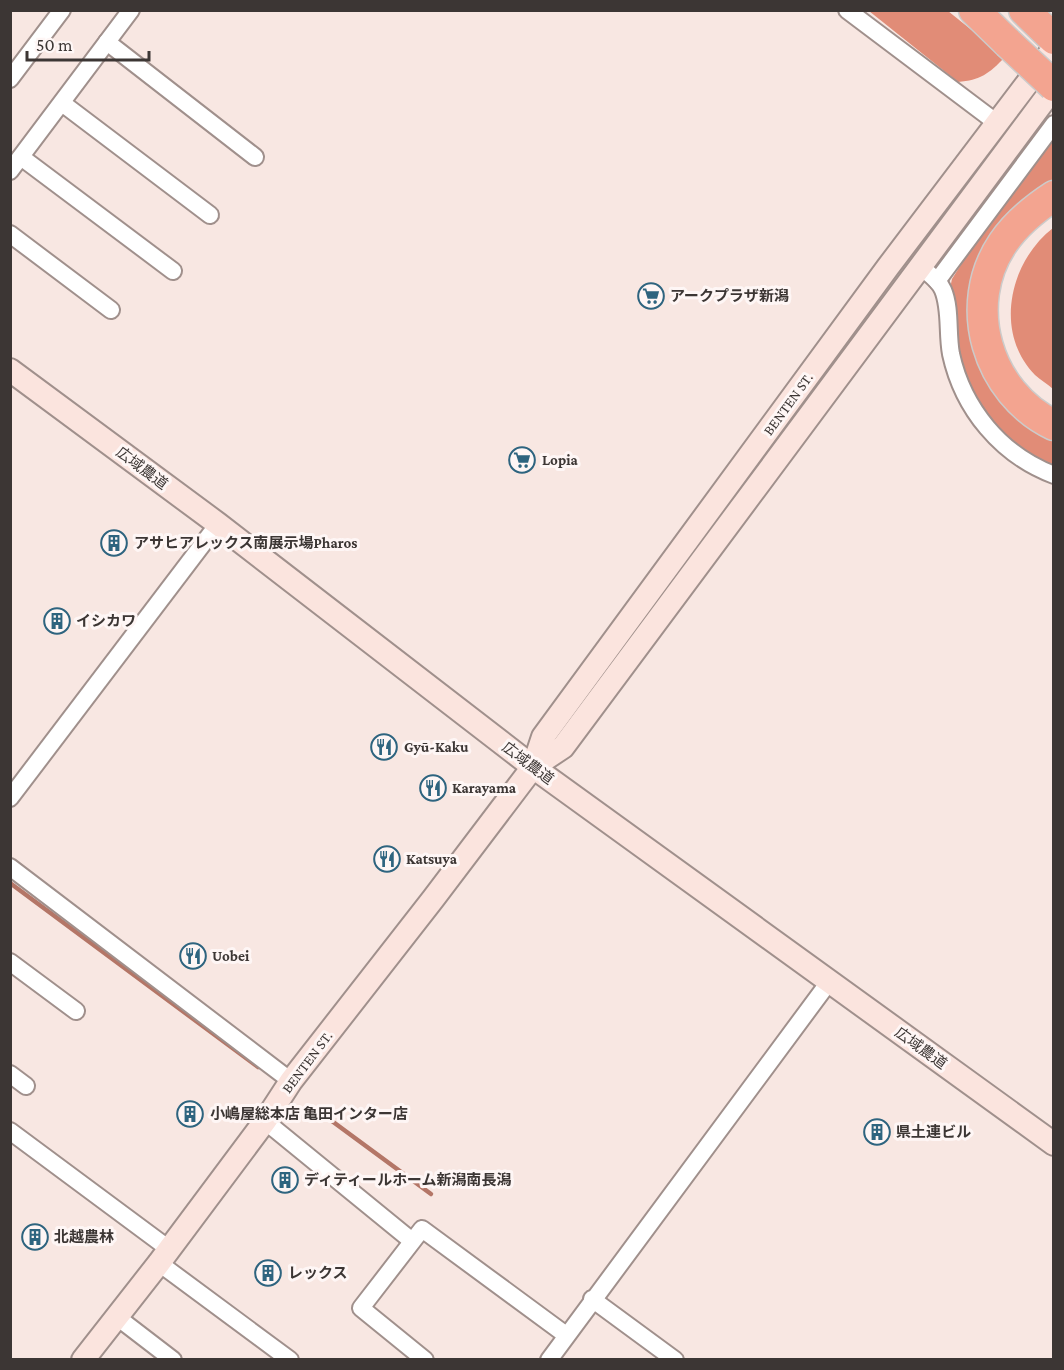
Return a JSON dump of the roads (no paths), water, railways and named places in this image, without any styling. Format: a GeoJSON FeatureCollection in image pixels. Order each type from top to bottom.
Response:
{"type":"FeatureCollection","features":[{"type":"Feature","properties":{"kind":"highway"},"geometry":{"type":"LineString","coordinates":[[974,10],[1053,39]]}},
{"type":"Feature","properties":{"kind":"highway"},"geometry":{"type":"LineString","coordinates":[[986,10],[1019,27],[1053,73]]}},
{"type":"Feature","properties":{"kind":"highway"},"geometry":{"type":"LineString","coordinates":[[1019,27],[1053,86]]}},
{"type":"Feature","properties":{"kind":"highway"},"geometry":{"type":"LineString","coordinates":[[1053,196],[1027,215],[1012,230],[992,262],[983,298],[982,318],[985,338],[997,371],[1024,405],[1053,425]]}},
{"type":"Feature","properties":{"kind":"highway"},"geometry":{"type":"LineString","coordinates":[[1053,218],[1019,251],[1009,268],[1000,308],[1008,348],[1017,366],[1029,382],[1053,402]]}},
{"type":"Feature","properties":{"kind":"street"},"geometry":{"type":"LineString","coordinates":[[10,79],[62,10]]}},
{"type":"Feature","properties":{"kind":"street"},"geometry":{"type":"LineString","coordinates":[[10,171],[131,10]]}},
{"type":"Feature","properties":{"kind":"street"},"geometry":{"type":"LineString","coordinates":[[847,10],[997,123]]}},
{"type":"Feature","properties":{"kind":"street"},"geometry":{"type":"LineString","coordinates":[[108,42],[255,157]]}},
{"type":"Feature","properties":{"kind":"street","name":"BENTEN ST."},"geometry":{"type":"LineString","coordinates":[[83,1359],[164,1256],[265,1121],[291,1081],[433,899],[532,766],[543,737],[888,267],[1053,48]]}},
{"type":"Feature","properties":{"kind":"street","name":"BENTEN ST."},"geometry":{"type":"LineString","coordinates":[[532,766],[563,747],[929,274],[1053,86]]}},
{"type":"Feature","properties":{"kind":"street"},"geometry":{"type":"LineString","coordinates":[[62,103],[210,215]]}},
{"type":"Feature","properties":{"kind":"street"},"geometry":{"type":"LineString","coordinates":[[1053,124],[929,274],[943,290],[951,353],[958,378],[978,416],[989,431],[1026,463],[1053,475]]}},
{"type":"Feature","properties":{"kind":"street"},"geometry":{"type":"LineString","coordinates":[[21,157],[173,271]]}},
{"type":"Feature","properties":{"kind":"street"},"geometry":{"type":"LineString","coordinates":[[10,234],[111,310]]}},
{"type":"Feature","properties":{"kind":"street","name":"広域農道"},"geometry":{"type":"LineString","coordinates":[[10,370],[218,524],[532,766],[1053,1144]]}},
{"type":"Feature","properties":{"kind":"street"},"geometry":{"type":"LineString","coordinates":[[10,798],[218,524]]}},
{"type":"Feature","properties":{"kind":"street"},"geometry":{"type":"LineString","coordinates":[[10,867],[291,1081]]}},
{"type":"Feature","properties":{"kind":"street"},"geometry":{"type":"LineString","coordinates":[[10,962],[76,1011]]}},
{"type":"Feature","properties":{"kind":"street"},"geometry":{"type":"LineString","coordinates":[[549,1359],[829,982]]}},
{"type":"Feature","properties":{"kind":"street"},"geometry":{"type":"LineString","coordinates":[[10,1074],[26,1086]]}},
{"type":"Feature","properties":{"kind":"street"},"geometry":{"type":"LineString","coordinates":[[265,1121],[412,1241]]}},
{"type":"Feature","properties":{"kind":"street"},"geometry":{"type":"LineString","coordinates":[[10,1131],[290,1359]]}},
{"type":"Feature","properties":{"kind":"street"},"geometry":{"type":"LineString","coordinates":[[425,1359],[361,1308],[422,1228],[566,1335]]}},
{"type":"Feature","properties":{"kind":"street"},"geometry":{"type":"LineString","coordinates":[[592,1299],[675,1359]]}},
{"type":"Feature","properties":{"kind":"street"},"geometry":{"type":"LineString","coordinates":[[117,1317],[173,1359]]}},
{"type":"Feature","properties":{"kind":"waterway"},"geometry":{"type":"LineString","coordinates":[[10,883],[258,1067]]}},
{"type":"Feature","properties":{"kind":"waterway"},"geometry":{"type":"LineString","coordinates":[[321,1113],[431,1194]]}},
{"type":"Feature","properties":{"kind":"place","name":"アークプラザ新潟"},"geometry":{"type":"Point","coordinates":[651,296]}},
{"type":"Feature","properties":{"kind":"place","name":"Lopia"},"geometry":{"type":"Point","coordinates":[522,460]}},
{"type":"Feature","properties":{"kind":"place","name":"アサヒアレックス南展示場Pharos"},"geometry":{"type":"Point","coordinates":[114,543]}},
{"type":"Feature","properties":{"kind":"place","name":"イシカワ"},"geometry":{"type":"Point","coordinates":[57,621]}},
{"type":"Feature","properties":{"kind":"place","name":"Gyū-Kaku"},"geometry":{"type":"Point","coordinates":[384,747]}},
{"type":"Feature","properties":{"kind":"place","name":"Karayama"},"geometry":{"type":"Point","coordinates":[433,788]}},
{"type":"Feature","properties":{"kind":"place","name":"Katsuya"},"geometry":{"type":"Point","coordinates":[387,859]}},
{"type":"Feature","properties":{"kind":"place","name":"Uobei"},"geometry":{"type":"Point","coordinates":[193,956]}},
{"type":"Feature","properties":{"kind":"place","name":"小嶋屋総本店 亀田インター店"},"geometry":{"type":"Point","coordinates":[190,1114]}},
{"type":"Feature","properties":{"kind":"place","name":"県土連ビル"},"geometry":{"type":"Point","coordinates":[877,1132]}},
{"type":"Feature","properties":{"kind":"place","name":"ディティールホーム新潟南長潟"},"geometry":{"type":"Point","coordinates":[285,1180]}},
{"type":"Feature","properties":{"kind":"place","name":"北越農林"},"geometry":{"type":"Point","coordinates":[35,1237]}},
{"type":"Feature","properties":{"kind":"place","name":"レックス"},"geometry":{"type":"Point","coordinates":[268,1273]}}]}
